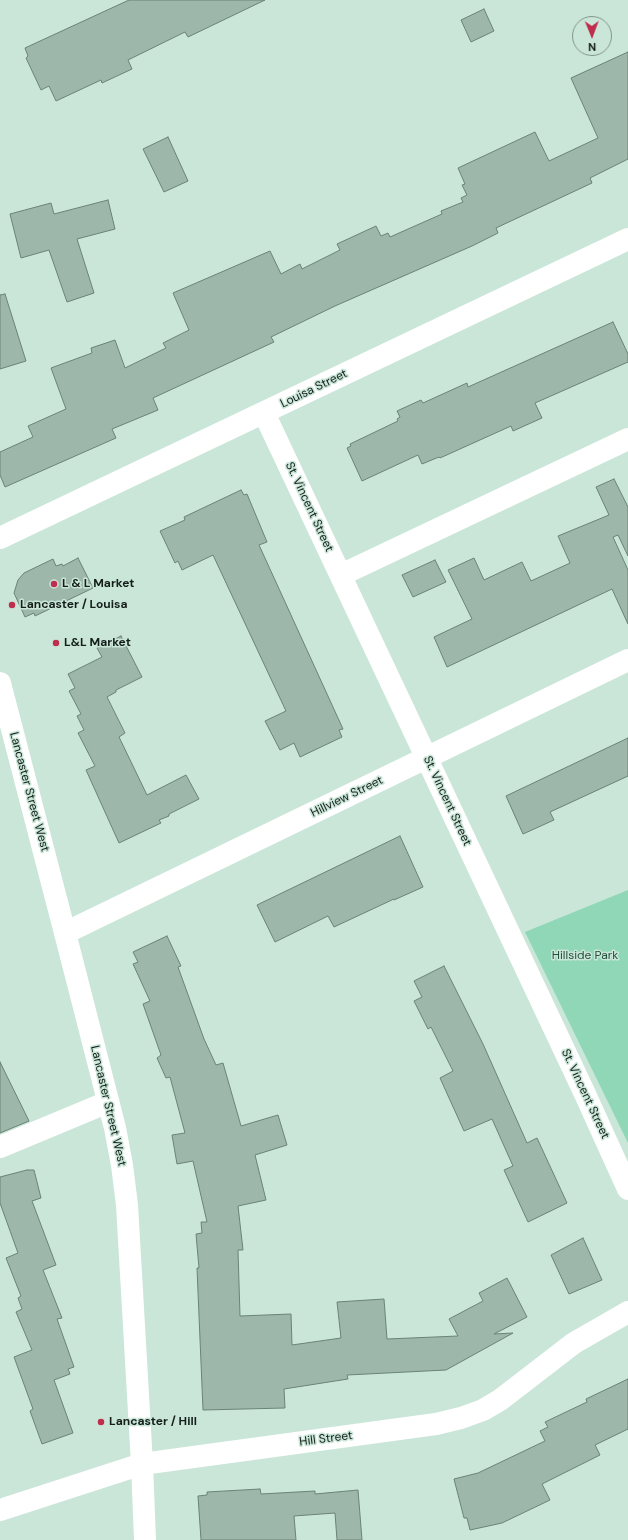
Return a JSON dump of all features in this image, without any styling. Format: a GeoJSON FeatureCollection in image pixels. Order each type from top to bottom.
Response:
{"type":"FeatureCollection","features":[{"type":"Feature","properties":{"kind":"street","name":"Louisa Street"},"geometry":{"type":"LineString","coordinates":[[0,538],[628,239]]}},
{"type":"Feature","properties":{"kind":"street","name":"St. Vincent Street"},"geometry":{"type":"LineString","coordinates":[[264,413],[582,1087],[628,1189]]}},
{"type":"Feature","properties":{"kind":"street"},"geometry":{"type":"LineString","coordinates":[[341,575],[628,439]]}},
{"type":"Feature","properties":{"kind":"street","name":"Hillview Street"},"geometry":{"type":"LineString","coordinates":[[65,933],[628,660]]}},
{"type":"Feature","properties":{"kind":"street","name":"Lancaster Street West"},"geometry":{"type":"LineString","coordinates":[[0,683],[108,1102],[122,1165],[127,1205],[145,1540]]}},
{"type":"Feature","properties":{"kind":"street"},"geometry":{"type":"LineString","coordinates":[[0,1147],[108,1102]]}},
{"type":"Feature","properties":{"kind":"street","name":"Hill Street"},"geometry":{"type":"LineString","coordinates":[[0,1510],[142,1464],[436,1424],[461,1418],[483,1410],[500,1400],[574,1343],[628,1312]]}},
{"type":"Feature","properties":{"kind":"green space","name":"Hillside Park"},"geometry":{"type":"Polygon","coordinates":[[[628,890],[628,1143],[525,932],[628,890]]]}},
{"type":"Feature","properties":{"kind":"building"},"geometry":{"type":"Polygon","coordinates":[[[129,0],[265,0],[188,37],[185,32],[128,60],[132,69],[102,83],[101,80],[56,101],[49,86],[41,90],[26,58],[28,56],[25,48],[129,0]]]}},
{"type":"Feature","properties":{"kind":"building"},"geometry":{"type":"Polygon","coordinates":[[[484,9],[494,31],[471,42],[461,20],[484,9]]]}},
{"type":"Feature","properties":{"kind":"building"},"geometry":{"type":"Polygon","coordinates":[[[628,52],[628,159],[590,178],[592,183],[496,228],[498,233],[472,246],[335,306],[271,337],[274,342],[153,398],[158,410],[112,429],[116,438],[5,487],[0,475],[0,452],[33,437],[28,426],[66,409],[51,368],[92,353],[91,348],[115,340],[125,368],[166,348],[163,343],[189,330],[173,293],[270,251],[281,274],[300,264],[302,269],[340,250],[337,244],[376,226],[381,236],[388,233],[390,237],[442,214],[441,211],[463,202],[461,198],[467,195],[462,185],[465,184],[458,168],[535,132],[549,161],[598,138],[571,78],[628,52]]]}},
{"type":"Feature","properties":{"kind":"building"},"geometry":{"type":"Polygon","coordinates":[[[168,137],[188,181],[164,192],[143,149],[168,137]]]}},
{"type":"Feature","properties":{"kind":"building"},"geometry":{"type":"Polygon","coordinates":[[[108,200],[115,229],[77,239],[94,293],[67,302],[49,250],[21,258],[10,214],[51,203],[54,214],[108,200]]]}},
{"type":"Feature","properties":{"kind":"building"},"geometry":{"type":"Polygon","coordinates":[[[5,294],[26,361],[0,369],[0,295],[5,294]]]}},
{"type":"Feature","properties":{"kind":"building"},"geometry":{"type":"Polygon","coordinates":[[[613,322],[628,354],[628,362],[535,403],[542,418],[513,431],[511,426],[440,458],[439,457],[422,464],[418,455],[362,481],[347,448],[351,446],[350,444],[398,421],[397,419],[400,417],[397,411],[421,400],[423,403],[467,383],[468,387],[613,322]]]}},
{"type":"Feature","properties":{"kind":"building"},"geometry":{"type":"Polygon","coordinates":[[[614,479],[628,507],[628,556],[618,535],[613,537],[628,570],[628,624],[612,589],[447,667],[434,637],[472,619],[448,570],[474,558],[484,580],[522,562],[531,581],[570,563],[558,536],[609,515],[596,487],[614,479]]]}},
{"type":"Feature","properties":{"kind":"building"},"geometry":{"type":"Polygon","coordinates":[[[241,490],[244,495],[247,494],[267,542],[259,545],[343,729],[339,730],[342,737],[300,757],[294,743],[280,750],[265,721],[286,711],[213,555],[182,570],[178,561],[175,563],[160,531],[185,520],[184,517],[241,490]]]}},
{"type":"Feature","properties":{"kind":"building","name":"L & L Market"},"geometry":{"type":"Polygon","coordinates":[[[78,558],[93,588],[35,616],[34,613],[25,617],[14,593],[18,580],[24,573],[53,559],[56,566],[62,564],[63,566],[78,558]]]}},
{"type":"Feature","properties":{"kind":"building"},"geometry":{"type":"Polygon","coordinates":[[[435,560],[446,582],[413,597],[402,575],[435,560]]]}},
{"type":"Feature","properties":{"kind":"building"},"geometry":{"type":"Polygon","coordinates":[[[121,636],[142,677],[116,690],[116,692],[107,697],[125,733],[119,737],[147,795],[186,775],[199,799],[159,820],[161,823],[119,843],[86,770],[95,766],[78,733],[84,730],[77,716],[81,714],[69,691],[75,688],[68,674],[102,657],[97,648],[121,636]]]}},
{"type":"Feature","properties":{"kind":"building"},"geometry":{"type":"Polygon","coordinates":[[[628,738],[628,776],[550,812],[554,820],[523,834],[506,796],[628,738]]]}},
{"type":"Feature","properties":{"kind":"building"},"geometry":{"type":"Polygon","coordinates":[[[400,836],[423,887],[334,927],[328,916],[275,942],[257,905],[400,836]]]}},
{"type":"Feature","properties":{"kind":"building"},"geometry":{"type":"Polygon","coordinates":[[[167,936],[181,966],[178,967],[204,1039],[216,1065],[223,1063],[241,1126],[278,1115],[287,1145],[255,1155],[266,1200],[238,1206],[243,1250],[238,1250],[240,1316],[291,1314],[292,1345],[341,1338],[337,1302],[384,1299],[387,1339],[458,1336],[449,1319],[483,1301],[479,1293],[507,1278],[527,1317],[494,1334],[513,1333],[446,1370],[347,1375],[348,1379],[284,1389],[285,1408],[203,1410],[197,1268],[199,1268],[196,1234],[202,1233],[201,1222],[207,1222],[193,1161],[177,1164],[172,1135],[185,1133],[170,1077],[166,1078],[157,1058],[161,1055],[143,1004],[150,1001],[133,964],[138,962],[133,952],[167,936]]]}},
{"type":"Feature","properties":{"kind":"building"},"geometry":{"type":"Polygon","coordinates":[[[444,966],[483,1044],[527,1143],[537,1138],[567,1203],[528,1222],[504,1170],[513,1166],[492,1119],[464,1131],[440,1078],[453,1071],[431,1027],[428,1029],[414,1001],[422,997],[414,981],[444,966]]]}},
{"type":"Feature","properties":{"kind":"building"},"geometry":{"type":"Polygon","coordinates":[[[0,1062],[29,1121],[0,1133],[0,1062]]]}},
{"type":"Feature","properties":{"kind":"building"},"geometry":{"type":"Polygon","coordinates":[[[27,1170],[34,1170],[41,1198],[32,1201],[56,1265],[43,1270],[62,1318],[57,1319],[74,1367],[68,1369],[70,1374],[54,1380],[73,1433],[42,1444],[30,1411],[33,1409],[14,1357],[32,1350],[16,1312],[22,1309],[18,1298],[21,1296],[6,1258],[18,1253],[0,1203],[0,1177],[27,1170]]]}},
{"type":"Feature","properties":{"kind":"building"},"geometry":{"type":"Polygon","coordinates":[[[583,1238],[602,1280],[569,1294],[551,1255],[583,1238]]]}},
{"type":"Feature","properties":{"kind":"building"},"geometry":{"type":"Polygon","coordinates":[[[628,1379],[628,1429],[595,1445],[600,1455],[542,1484],[550,1500],[502,1523],[470,1530],[467,1518],[464,1518],[454,1479],[478,1473],[545,1441],[540,1431],[548,1427],[545,1422],[587,1402],[586,1399],[628,1379]]]}},
{"type":"Feature","properties":{"kind":"building"},"geometry":{"type":"Polygon","coordinates":[[[260,1489],[261,1494],[315,1491],[315,1494],[358,1490],[362,1540],[337,1540],[335,1513],[294,1516],[296,1540],[201,1540],[198,1496],[207,1495],[207,1492],[260,1489]]]}},
{"type":"Feature","properties":{"kind":"place","name":"L & L Market"},"geometry":{"type":"Point","coordinates":[54,584]}},
{"type":"Feature","properties":{"kind":"place","name":"Lancaster / Louisa"},"geometry":{"type":"Point","coordinates":[12,605]}},
{"type":"Feature","properties":{"kind":"place","name":"L&L Market"},"geometry":{"type":"Point","coordinates":[56,643]}},
{"type":"Feature","properties":{"kind":"place","name":"Lancaster / Hill"},"geometry":{"type":"Point","coordinates":[101,1422]}}]}
